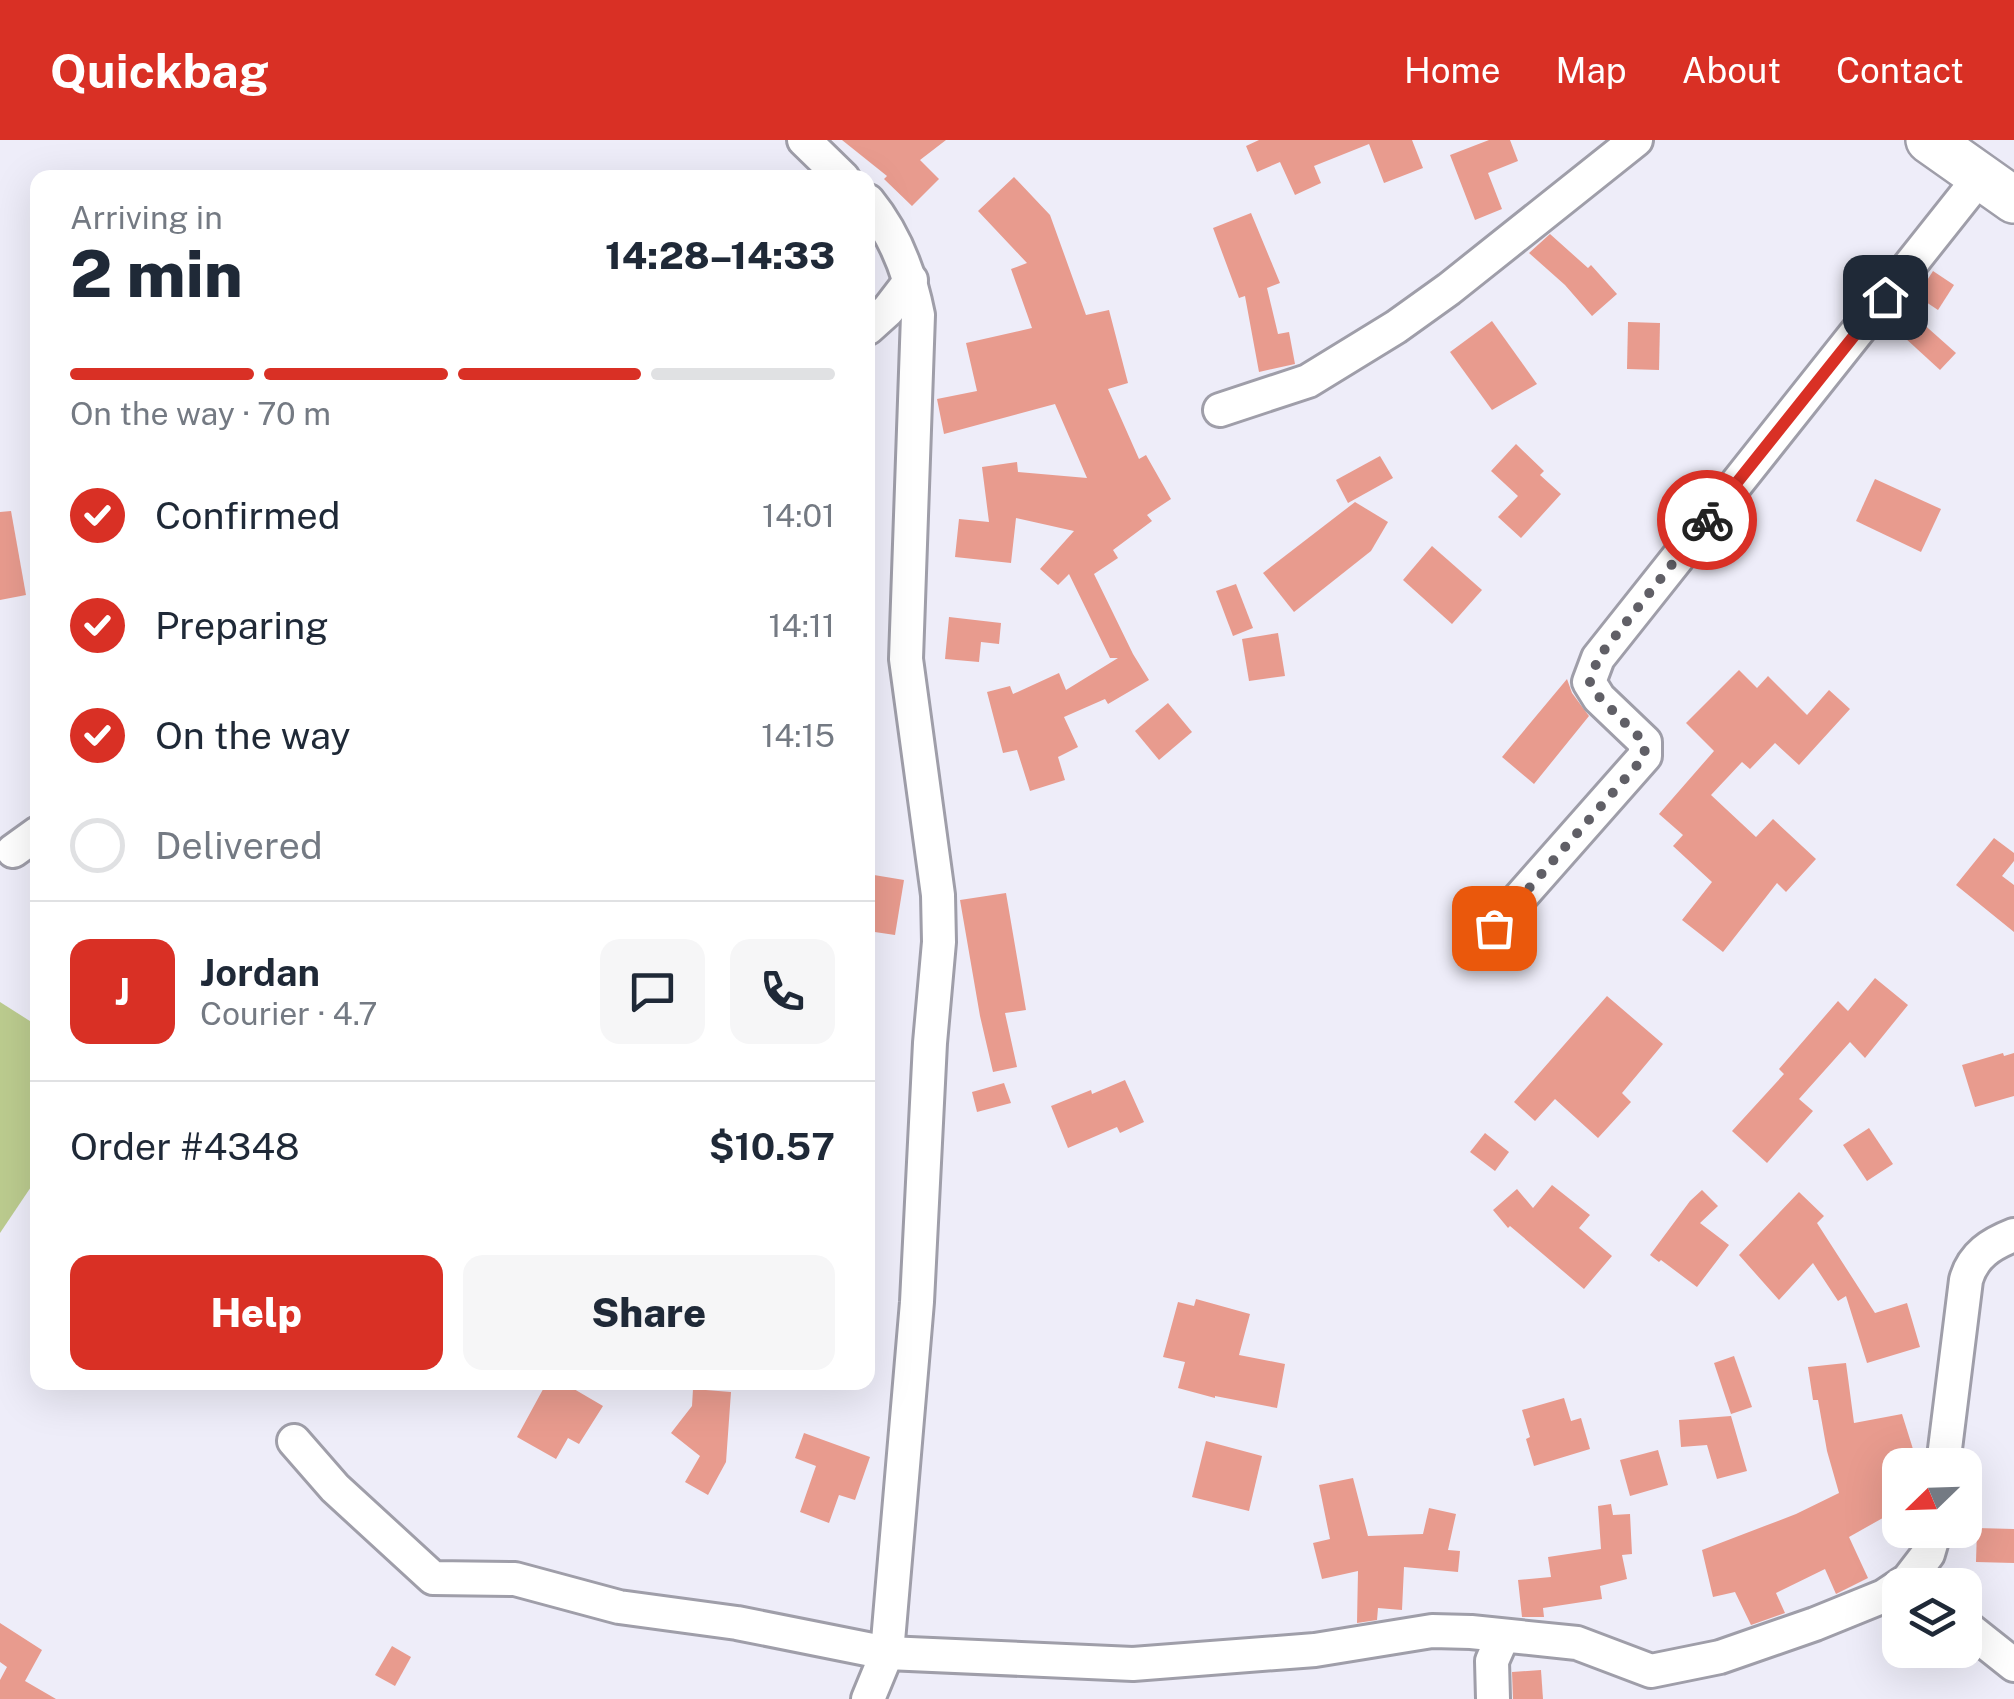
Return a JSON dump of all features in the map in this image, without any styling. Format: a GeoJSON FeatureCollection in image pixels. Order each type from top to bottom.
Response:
{"type":"FeatureCollection","features":[{"type":"Feature","properties":{"kind":"main road"},"geometry":{"type":"LineString","coordinates":[[1929,140],[1997,188]]}},
{"type":"Feature","properties":{"kind":"street"},"geometry":{"type":"LineString","coordinates":[[804,140],[835,170]]}},
{"type":"Feature","properties":{"kind":"street"},"geometry":{"type":"LineString","coordinates":[[1220,410],[1308,381],[1396,327],[1636,140]]}},
{"type":"Feature","properties":{"kind":"street"},"geometry":{"type":"LineString","coordinates":[[1494,928],[1645,756],[1644,742],[1600,698],[1590,682],[1598,658],[1997,188]]}},
{"type":"Feature","properties":{"kind":"street"},"geometry":{"type":"LineString","coordinates":[[868,1699],[887,1653],[917,1302],[930,1043],[940,942],[938,895],[906,659],[918,315],[911,280],[875,210]]}},
{"type":"Feature","properties":{"kind":"street"},"geometry":{"type":"LineString","coordinates":[[875,322],[911,280]]}},
{"type":"Feature","properties":{"kind":"street"},"geometry":{"type":"LineString","coordinates":[[1945,1448],[1970,1265],[1995,1243],[2014,1235]]}},
{"type":"Feature","properties":{"kind":"street"},"geometry":{"type":"LineString","coordinates":[[294,1441],[335,1488],[433,1578],[515,1578],[619,1606],[737,1623],[887,1653],[1133,1664],[1315,1650],[1432,1631],[1577,1643],[1651,1671],[1720,1658],[1882,1597]]}},
{"type":"Feature","properties":{"kind":"street"},"geometry":{"type":"LineString","coordinates":[[1493,1699],[1492,1661],[1503,1636]]}},
{"type":"Feature","properties":{"kind":"street"},"geometry":{"type":"LineString","coordinates":[[1982,1640],[2014,1665]]}},
{"type":"Feature","properties":{"kind":"green space"},"geometry":{"type":"Polygon","coordinates":[[[0,1002],[30,1021],[30,1188],[0,1233],[0,1002]]]}},
{"type":"Feature","properties":{"kind":"building"},"geometry":{"type":"Polygon","coordinates":[[[842,140],[946,140],[920,160],[939,179],[912,206],[884,179],[887,176],[842,140]]]}},
{"type":"Feature","properties":{"kind":"building"},"geometry":{"type":"Polygon","coordinates":[[[1259,140],[1412,140],[1423,168],[1384,183],[1369,144],[1314,166],[1321,183],[1295,195],[1280,162],[1257,172],[1246,146],[1259,140]]]}},
{"type":"Feature","properties":{"kind":"building"},"geometry":{"type":"Polygon","coordinates":[[[1489,140],[1510,140],[1518,161],[1488,173],[1502,209],[1475,220],[1450,155],[1489,140]]]}},
{"type":"Feature","properties":{"kind":"building"},"geometry":{"type":"Polygon","coordinates":[[[1014,177],[1050,215],[1086,315],[1109,310],[1128,383],[1108,389],[1139,459],[1146,455],[1171,499],[1147,515],[1152,521],[1113,550],[1118,558],[1094,574],[1149,680],[1108,704],[1105,699],[1064,717],[1078,747],[1058,757],[1065,780],[1030,791],[1017,750],[1003,753],[987,692],[1010,686],[1013,694],[1059,673],[1066,690],[1118,658],[1110,658],[1069,574],[1058,585],[1040,569],[1074,531],[1016,518],[1011,563],[955,557],[959,519],[989,522],[982,467],[1017,462],[1018,472],[1087,478],[1055,404],[944,434],[937,399],[977,391],[966,343],[1032,328],[1011,269],[1027,263],[978,211],[1014,177]]]}},
{"type":"Feature","properties":{"kind":"building"},"geometry":{"type":"Polygon","coordinates":[[[1251,213],[1280,283],[1267,288],[1278,334],[1289,332],[1295,364],[1259,372],[1245,296],[1239,298],[1213,228],[1251,213]]]}},
{"type":"Feature","properties":{"kind":"building"},"geometry":{"type":"Polygon","coordinates":[[[1550,234],[1588,268],[1591,265],[1617,294],[1592,316],[1529,253],[1550,234]]]}},
{"type":"Feature","properties":{"kind":"building"},"geometry":{"type":"Polygon","coordinates":[[[1933,271],[1954,285],[1938,310],[1917,296],[1933,271]]]}},
{"type":"Feature","properties":{"kind":"building"},"geometry":{"type":"Polygon","coordinates":[[[1492,321],[1537,384],[1492,410],[1450,352],[1492,321]]]}},
{"type":"Feature","properties":{"kind":"building"},"geometry":{"type":"Polygon","coordinates":[[[1920,321],[1956,353],[1940,370],[1904,337],[1920,321]]]}},
{"type":"Feature","properties":{"kind":"building"},"geometry":{"type":"Polygon","coordinates":[[[1628,322],[1660,323],[1659,370],[1627,369],[1628,322]]]}},
{"type":"Feature","properties":{"kind":"building"},"geometry":{"type":"Polygon","coordinates":[[[1516,444],[1561,494],[1521,538],[1498,517],[1518,496],[1491,471],[1516,444]]]}},
{"type":"Feature","properties":{"kind":"building"},"geometry":{"type":"Polygon","coordinates":[[[1380,456],[1393,478],[1348,503],[1336,480],[1380,456]]]}},
{"type":"Feature","properties":{"kind":"building"},"geometry":{"type":"Polygon","coordinates":[[[1875,479],[1941,509],[1921,552],[1856,521],[1875,479]]]}},
{"type":"Feature","properties":{"kind":"building"},"geometry":{"type":"Polygon","coordinates":[[[1355,502],[1388,522],[1371,551],[1294,612],[1263,573],[1355,502]]]}},
{"type":"Feature","properties":{"kind":"building"},"geometry":{"type":"Polygon","coordinates":[[[11,511],[26,595],[0,600],[0,512],[11,511]]]}},
{"type":"Feature","properties":{"kind":"building"},"geometry":{"type":"Polygon","coordinates":[[[1432,546],[1482,590],[1452,624],[1403,580],[1432,546]]]}},
{"type":"Feature","properties":{"kind":"building"},"geometry":{"type":"Polygon","coordinates":[[[1236,584],[1253,628],[1233,636],[1216,591],[1236,584]]]}},
{"type":"Feature","properties":{"kind":"building"},"geometry":{"type":"Polygon","coordinates":[[[949,617],[1001,623],[999,644],[981,642],[979,662],[945,659],[949,617]]]}},
{"type":"Feature","properties":{"kind":"building"},"geometry":{"type":"Polygon","coordinates":[[[1278,633],[1285,676],[1249,681],[1242,639],[1278,633]]]}},
{"type":"Feature","properties":{"kind":"building"},"geometry":{"type":"Polygon","coordinates":[[[1739,670],[1757,688],[1768,676],[1807,715],[1829,690],[1850,709],[1799,765],[1775,743],[1750,769],[1742,762],[1711,795],[1756,837],[1773,819],[1816,859],[1786,892],[1777,883],[1723,952],[1682,920],[1712,882],[1673,846],[1683,835],[1659,814],[1714,751],[1686,723],[1739,670]]]}},
{"type":"Feature","properties":{"kind":"building"},"geometry":{"type":"Polygon","coordinates":[[[1567,679],[1589,716],[1534,784],[1502,757],[1567,679]]]}},
{"type":"Feature","properties":{"kind":"building"},"geometry":{"type":"Polygon","coordinates":[[[1168,703],[1192,732],[1159,760],[1135,731],[1168,703]]]}},
{"type":"Feature","properties":{"kind":"building"},"geometry":{"type":"Polygon","coordinates":[[[1994,838],[2014,853],[2014,861],[2002,876],[2014,885],[2014,932],[1956,885],[1994,838]]]}},
{"type":"Feature","properties":{"kind":"building"},"geometry":{"type":"Polygon","coordinates":[[[875,875],[904,880],[895,935],[875,932],[875,875]]]}},
{"type":"Feature","properties":{"kind":"building"},"geometry":{"type":"Polygon","coordinates":[[[1006,893],[1026,1010],[1005,1013],[1017,1067],[993,1072],[960,900],[1006,893]]]}},
{"type":"Feature","properties":{"kind":"building"},"geometry":{"type":"Polygon","coordinates":[[[1875,978],[1908,1005],[1865,1058],[1850,1042],[1799,1099],[1813,1111],[1767,1163],[1732,1131],[1784,1074],[1779,1069],[1838,1001],[1848,1011],[1875,978]]]}},
{"type":"Feature","properties":{"kind":"building"},"geometry":{"type":"Polygon","coordinates":[[[1607,996],[1663,1044],[1622,1093],[1631,1102],[1598,1138],[1555,1099],[1535,1121],[1514,1102],[1607,996]]]}},
{"type":"Feature","properties":{"kind":"building"},"geometry":{"type":"Polygon","coordinates":[[[2014,1053],[2014,1096],[1975,1107],[1962,1065],[2014,1053]]]}},
{"type":"Feature","properties":{"kind":"building"},"geometry":{"type":"Polygon","coordinates":[[[1125,1080],[1144,1122],[1120,1133],[1117,1127],[1068,1148],[1051,1106],[1125,1080]]]}},
{"type":"Feature","properties":{"kind":"building"},"geometry":{"type":"Polygon","coordinates":[[[1004,1083],[1011,1103],[977,1112],[972,1092],[1004,1083]]]}},
{"type":"Feature","properties":{"kind":"building"},"geometry":{"type":"Polygon","coordinates":[[[1869,1128],[1893,1164],[1867,1181],[1843,1145],[1869,1128]]]}},
{"type":"Feature","properties":{"kind":"building"},"geometry":{"type":"Polygon","coordinates":[[[1485,1133],[1509,1152],[1495,1171],[1470,1152],[1485,1133]]]}},
{"type":"Feature","properties":{"kind":"building"},"geometry":{"type":"Polygon","coordinates":[[[1552,1185],[1590,1215],[1579,1228],[1612,1256],[1584,1289],[1508,1228],[1493,1210],[1517,1189],[1533,1208],[1552,1185]]]}},
{"type":"Feature","properties":{"kind":"building"},"geometry":{"type":"Polygon","coordinates":[[[1702,1190],[1718,1206],[1700,1223],[1729,1245],[1697,1287],[1650,1255],[1702,1190]]]}},
{"type":"Feature","properties":{"kind":"building"},"geometry":{"type":"Polygon","coordinates":[[[1799,1192],[1824,1216],[1817,1223],[1875,1313],[1907,1303],[1920,1347],[1867,1363],[1846,1296],[1838,1301],[1813,1263],[1779,1300],[1739,1255],[1799,1192]]]}},
{"type":"Feature","properties":{"kind":"building"},"geometry":{"type":"Polygon","coordinates":[[[1196,1299],[1250,1314],[1239,1355],[1285,1364],[1277,1408],[1178,1388],[1185,1362],[1163,1357],[1178,1302],[1194,1306],[1196,1299]]]}},
{"type":"Feature","properties":{"kind":"building"},"geometry":{"type":"Polygon","coordinates":[[[1734,1356],[1752,1407],[1731,1414],[1714,1363],[1734,1356]]]}},
{"type":"Feature","properties":{"kind":"building"},"geometry":{"type":"Polygon","coordinates":[[[1846,1363],[1854,1423],[1902,1414],[1913,1448],[1882,1448],[1882,1518],[1849,1537],[1868,1578],[1836,1594],[1825,1569],[1776,1593],[1785,1613],[1751,1625],[1735,1592],[1713,1597],[1702,1550],[1839,1493],[1818,1400],[1813,1400],[1808,1367],[1846,1363]]]}},
{"type":"Feature","properties":{"kind":"building"},"geometry":{"type":"Polygon","coordinates":[[[543,1390],[576,1390],[603,1406],[579,1444],[568,1438],[556,1459],[517,1437],[543,1390]]]}},
{"type":"Feature","properties":{"kind":"building"},"geometry":{"type":"Polygon","coordinates":[[[693,1390],[731,1392],[726,1462],[708,1495],[685,1482],[700,1456],[671,1433],[692,1406],[693,1390]]]}},
{"type":"Feature","properties":{"kind":"building"},"geometry":{"type":"Polygon","coordinates":[[[1564,1398],[1571,1421],[1581,1418],[1590,1449],[1534,1466],[1522,1410],[1564,1398]]]}},
{"type":"Feature","properties":{"kind":"building"},"geometry":{"type":"Polygon","coordinates":[[[1731,1416],[1747,1471],[1717,1479],[1707,1445],[1681,1447],[1679,1420],[1731,1416]]]}},
{"type":"Feature","properties":{"kind":"building"},"geometry":{"type":"Polygon","coordinates":[[[804,1433],[870,1457],[855,1500],[839,1495],[829,1523],[800,1512],[816,1466],[795,1458],[804,1433]]]}},
{"type":"Feature","properties":{"kind":"building"},"geometry":{"type":"Polygon","coordinates":[[[1206,1441],[1262,1456],[1249,1511],[1192,1497],[1206,1441]]]}},
{"type":"Feature","properties":{"kind":"building"},"geometry":{"type":"Polygon","coordinates":[[[1658,1450],[1668,1485],[1630,1496],[1620,1460],[1658,1450]]]}},
{"type":"Feature","properties":{"kind":"building"},"geometry":{"type":"Polygon","coordinates":[[[1353,1478],[1368,1536],[1423,1534],[1429,1508],[1456,1514],[1448,1550],[1460,1551],[1458,1572],[1404,1567],[1402,1610],[1378,1608],[1377,1620],[1357,1623],[1358,1571],[1322,1579],[1313,1543],[1330,1539],[1319,1485],[1353,1478]]]}},
{"type":"Feature","properties":{"kind":"building"},"geometry":{"type":"Polygon","coordinates":[[[1611,1504],[1613,1515],[1630,1514],[1632,1554],[1622,1555],[1627,1579],[1600,1586],[1602,1599],[1543,1608],[1544,1617],[1522,1617],[1518,1580],[1551,1577],[1548,1557],[1601,1549],[1598,1506],[1611,1504]]]}},
{"type":"Feature","properties":{"kind":"building"},"geometry":{"type":"Polygon","coordinates":[[[1982,1528],[2014,1529],[2014,1563],[1976,1562],[1976,1548],[1982,1548],[1982,1528]]]}},
{"type":"Feature","properties":{"kind":"building"},"geometry":{"type":"Polygon","coordinates":[[[0,1623],[42,1650],[25,1681],[56,1699],[0,1699],[0,1680],[7,1667],[0,1662],[0,1623]]]}},
{"type":"Feature","properties":{"kind":"building"},"geometry":{"type":"Polygon","coordinates":[[[392,1646],[411,1657],[395,1686],[375,1675],[392,1646]]]}},
{"type":"Feature","properties":{"kind":"building"},"geometry":{"type":"Polygon","coordinates":[[[1541,1670],[1543,1699],[1513,1699],[1512,1672],[1541,1670]]]}},
{"type":"Feature","properties":{"kind":"way so far"},"geometry":{"type":"LineString","coordinates":[[1494,928],[1645,756],[1644,742],[1600,698],[1590,682],[1598,658],[1707,520]]}},
{"type":"Feature","properties":{"kind":"route"},"geometry":{"type":"LineString","coordinates":[[1707,520],[1885,297]]}}]}
